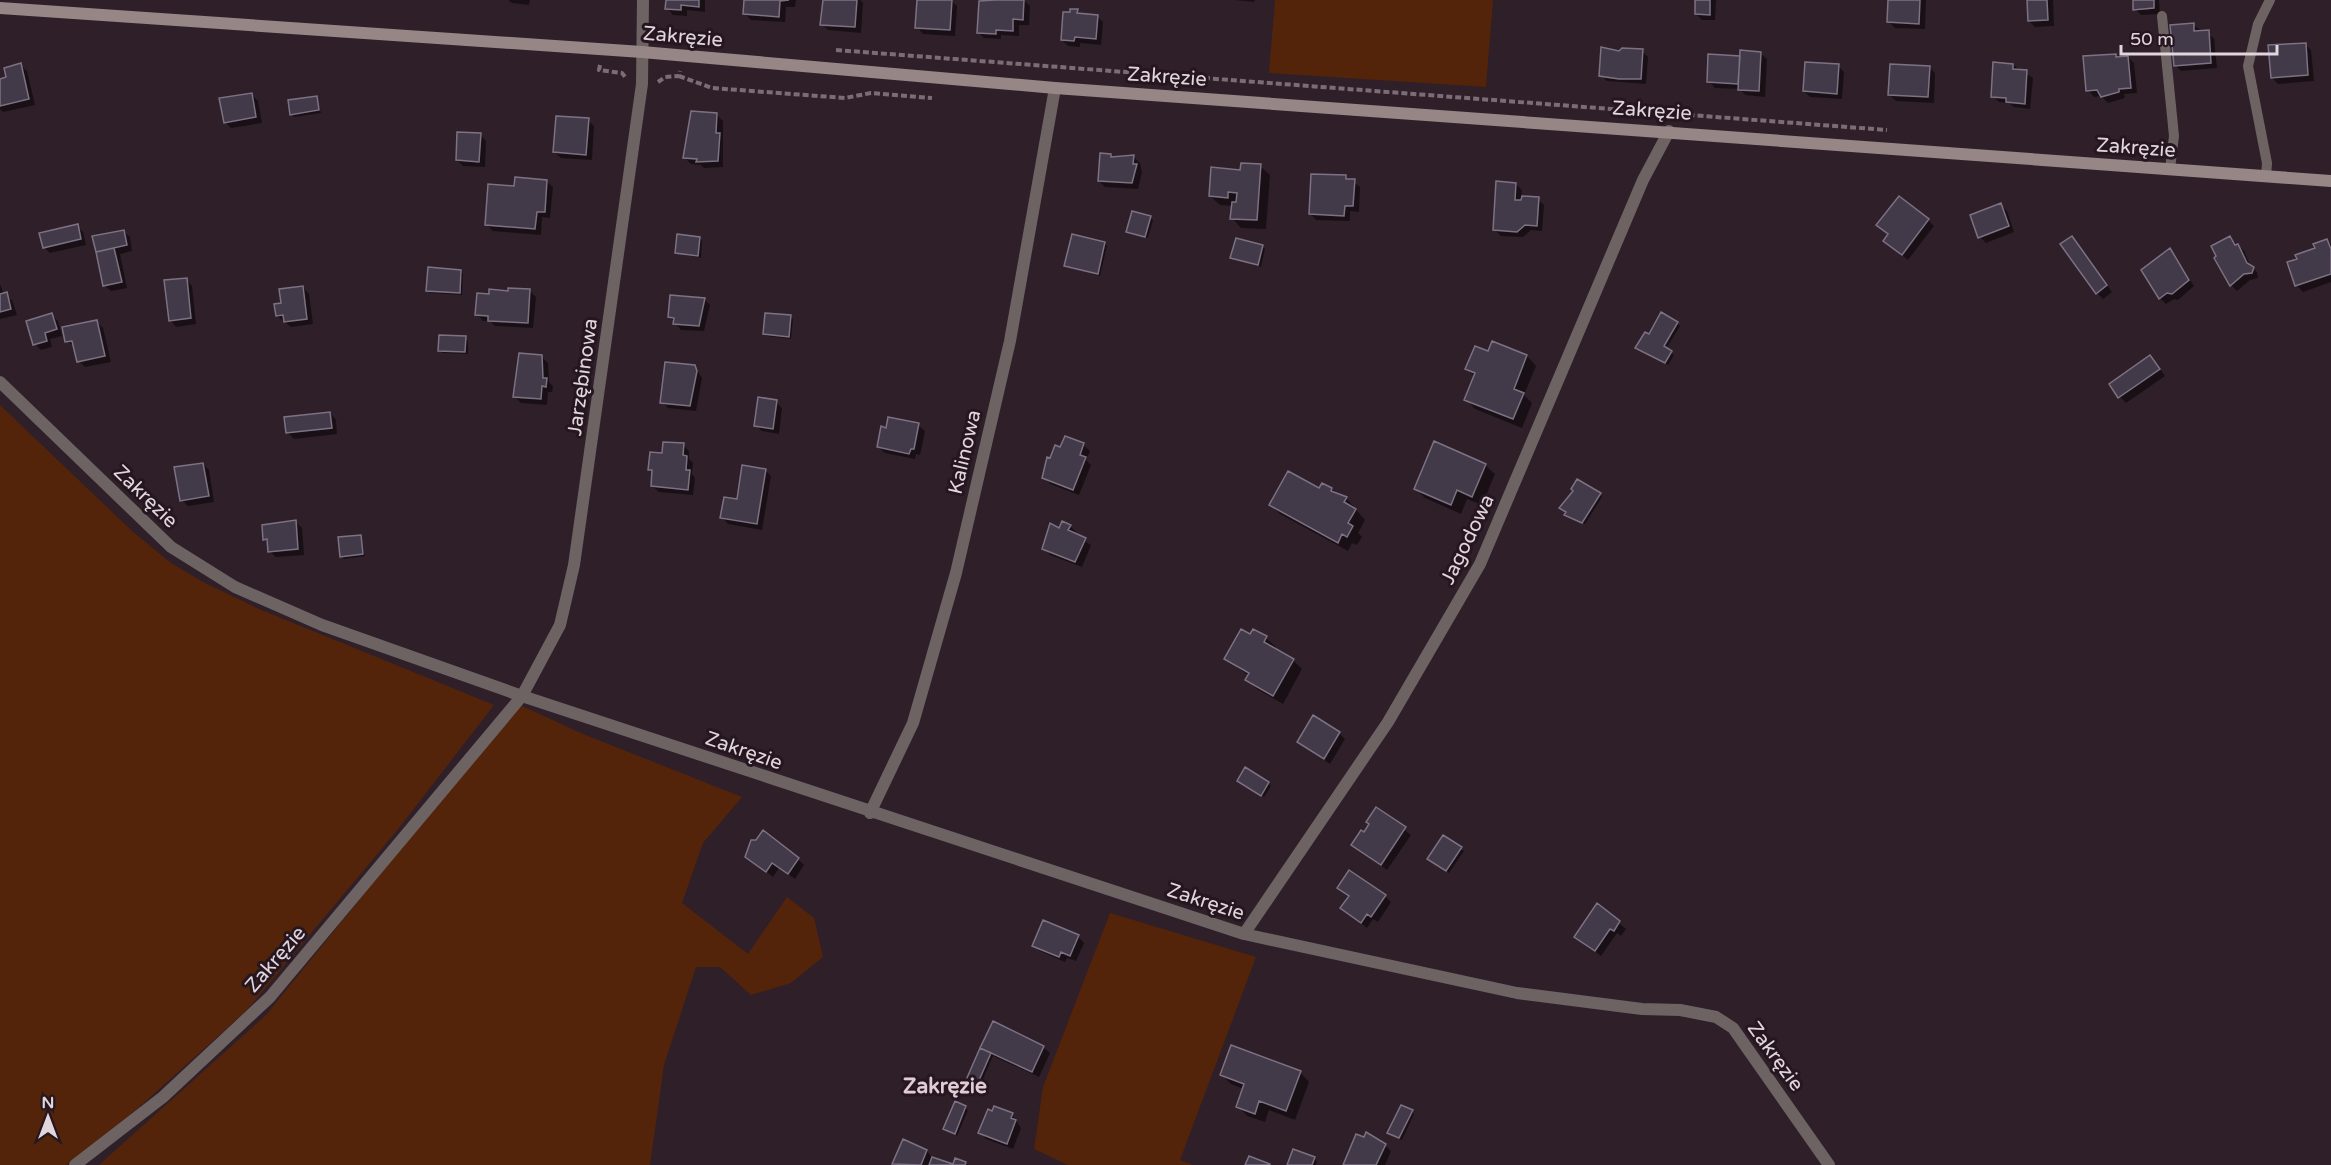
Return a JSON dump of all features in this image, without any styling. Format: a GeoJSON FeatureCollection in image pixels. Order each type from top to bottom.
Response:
{"type":"FeatureCollection","features":[{"type":"Feature","properties":{"kind":"street","name":"Jarzębinowa"},"geometry":{"type":"LineString","coordinates":[[522,696],[560,625],[574,565],[640,96],[643,0]]}},
{"type":"Feature","properties":{"kind":"street","name":"Zakręzie"},"geometry":{"type":"LineString","coordinates":[[0,8],[642,52],[1055,88],[2331,181]]}},
{"type":"Feature","properties":{"kind":"street","name":"Kalinowa"},"geometry":{"type":"LineString","coordinates":[[870,813],[914,723],[956,573],[1010,341],[1055,88]]}},
{"type":"Feature","properties":{"kind":"street","name":"Jagodowa"},"geometry":{"type":"LineString","coordinates":[[1244,934],[1389,722],[1480,564],[1643,180],[1669,131]]}},
{"type":"Feature","properties":{"kind":"street","name":"Zakręzie"},"geometry":{"type":"LineString","coordinates":[[0,382],[171,547],[235,587],[322,625],[522,696],[870,813],[1244,934],[1516,993],[1642,1009],[1680,1010],[1716,1017],[1733,1028],[1828,1165]]}},
{"type":"Feature","properties":{"kind":"street","name":"Zakręzie"},"geometry":{"type":"LineString","coordinates":[[75,1165],[163,1097],[270,998],[522,696]]}},
{"type":"Feature","properties":{"kind":"lane"},"geometry":{"type":"LineString","coordinates":[[2265,176],[2267,163],[2248,66],[2258,24],[2270,0]]}},
{"type":"Feature","properties":{"kind":"lane"},"geometry":{"type":"LineString","coordinates":[[2162,16],[2174,136],[2170,169]]}},
{"type":"Feature","properties":{"kind":"path"},"geometry":{"type":"LineString","coordinates":[[679,76],[712,88],[845,98],[871,93],[932,98]]}},
{"type":"Feature","properties":{"kind":"shaded area"},"geometry":{"type":"Polygon","coordinates":[[[1275,0],[1493,0],[1486,87],[1269,73],[1275,0]]]}},
{"type":"Feature","properties":{"kind":"shaded area"},"geometry":{"type":"Polygon","coordinates":[[[0,405],[132,531],[171,563],[203,582],[259,609],[494,705],[399,828],[246,1011],[137,1109],[66,1165],[0,1165],[0,405]]]}},
{"type":"Feature","properties":{"kind":"shaded area"},"geometry":{"type":"Polygon","coordinates":[[[518,704],[583,734],[742,797],[703,843],[682,903],[748,954],[787,897],[814,918],[823,957],[791,983],[751,995],[720,967],[696,967],[664,1065],[650,1165],[99,1165],[266,1015],[518,704]]]}},
{"type":"Feature","properties":{"kind":"shaded area"},"geometry":{"type":"Polygon","coordinates":[[[1110,913],[1256,957],[1180,1160],[1193,1165],[1068,1165],[1034,1149],[1043,1087],[1110,913]]]}},
{"type":"Feature","properties":{"kind":"building"},"geometry":{"type":"Polygon","coordinates":[[[666,0],[699,0],[699,7],[681,5],[681,10],[665,9],[666,0]]]}},
{"type":"Feature","properties":{"kind":"building"},"geometry":{"type":"Polygon","coordinates":[[[744,0],[789,0],[780,1],[779,17],[743,14],[744,0]]]}},
{"type":"Feature","properties":{"kind":"building"},"geometry":{"type":"Polygon","coordinates":[[[823,0],[857,0],[855,27],[820,25],[823,0]]]}},
{"type":"Feature","properties":{"kind":"building"},"geometry":{"type":"Polygon","coordinates":[[[917,0],[952,0],[950,30],[915,28],[917,0]]]}},
{"type":"Feature","properties":{"kind":"building"},"geometry":{"type":"Polygon","coordinates":[[[1024,0],[1023,20],[1013,19],[1013,31],[996,30],[996,34],[977,33],[979,1],[1024,0]]]}},
{"type":"Feature","properties":{"kind":"building"},"geometry":{"type":"Polygon","coordinates":[[[1695,0],[1710,0],[1710,15],[1695,14],[1695,0]]]}},
{"type":"Feature","properties":{"kind":"building"},"geometry":{"type":"Polygon","coordinates":[[[1888,0],[1920,0],[1919,24],[1887,22],[1888,0]]]}},
{"type":"Feature","properties":{"kind":"building"},"geometry":{"type":"Polygon","coordinates":[[[2027,0],[2047,0],[2048,20],[2028,21],[2027,0]]]}},
{"type":"Feature","properties":{"kind":"building"},"geometry":{"type":"Polygon","coordinates":[[[2133,0],[2154,0],[2154,8],[2133,10],[2133,0]]]}},
{"type":"Feature","properties":{"kind":"building"},"geometry":{"type":"Polygon","coordinates":[[[1070,9],[1078,9],[1077,13],[1098,15],[1096,39],[1075,37],[1074,41],[1061,40],[1063,12],[1070,12],[1070,9]]]}},
{"type":"Feature","properties":{"kind":"building"},"geometry":{"type":"Polygon","coordinates":[[[2194,23],[2194,31],[2209,30],[2211,63],[2174,66],[2170,25],[2194,23]]]}},
{"type":"Feature","properties":{"kind":"building"},"geometry":{"type":"Polygon","coordinates":[[[2306,43],[2308,75],[2271,78],[2268,45],[2306,43]]]}},
{"type":"Feature","properties":{"kind":"building"},"geometry":{"type":"Polygon","coordinates":[[[1601,47],[1619,51],[1622,48],[1643,49],[1641,79],[1599,76],[1601,47]]]}},
{"type":"Feature","properties":{"kind":"building"},"geometry":{"type":"Polygon","coordinates":[[[1740,50],[1761,52],[1759,91],[1738,90],[1740,50]]]}},
{"type":"Feature","properties":{"kind":"building"},"geometry":{"type":"Polygon","coordinates":[[[1708,54],[1740,56],[1738,84],[1707,82],[1708,54]]]}},
{"type":"Feature","properties":{"kind":"building"},"geometry":{"type":"Polygon","coordinates":[[[2116,54],[2116,57],[2128,56],[2131,88],[2119,89],[2119,92],[2101,97],[2097,90],[2086,91],[2083,56],[2116,54]]]}},
{"type":"Feature","properties":{"kind":"building"},"geometry":{"type":"Polygon","coordinates":[[[1805,62],[1839,64],[1837,94],[1803,91],[1805,62]]]}},
{"type":"Feature","properties":{"kind":"building"},"geometry":{"type":"Polygon","coordinates":[[[1993,62],[2013,64],[2013,69],[2027,70],[2025,104],[2006,102],[2006,98],[1991,97],[1993,62]]]}},
{"type":"Feature","properties":{"kind":"building"},"geometry":{"type":"Polygon","coordinates":[[[21,63],[29,99],[0,106],[0,79],[6,77],[4,68],[21,63]]]}},
{"type":"Feature","properties":{"kind":"building"},"geometry":{"type":"Polygon","coordinates":[[[1890,64],[1930,66],[1928,97],[1888,95],[1890,64]]]}},
{"type":"Feature","properties":{"kind":"building"},"geometry":{"type":"Polygon","coordinates":[[[252,93],[256,117],[224,123],[219,98],[252,93]]]}},
{"type":"Feature","properties":{"kind":"building"},"geometry":{"type":"Polygon","coordinates":[[[317,96],[319,110],[290,115],[288,100],[317,96]]]}},
{"type":"Feature","properties":{"kind":"building"},"geometry":{"type":"Polygon","coordinates":[[[691,111],[717,113],[716,133],[720,133],[718,161],[696,162],[697,159],[683,158],[691,111]]]}},
{"type":"Feature","properties":{"kind":"building"},"geometry":{"type":"Polygon","coordinates":[[[556,116],[589,118],[586,155],[553,152],[556,116]]]}},
{"type":"Feature","properties":{"kind":"building"},"geometry":{"type":"Polygon","coordinates":[[[457,132],[481,133],[479,162],[456,160],[457,132]]]}},
{"type":"Feature","properties":{"kind":"building"},"geometry":{"type":"Polygon","coordinates":[[[1100,153],[1111,154],[1111,157],[1134,155],[1133,164],[1137,164],[1132,183],[1098,181],[1100,153]]]}},
{"type":"Feature","properties":{"kind":"building"},"geometry":{"type":"Polygon","coordinates":[[[1241,163],[1261,164],[1257,220],[1230,219],[1232,202],[1236,202],[1237,193],[1228,192],[1228,198],[1209,196],[1211,167],[1240,170],[1241,163]]]}},
{"type":"Feature","properties":{"kind":"building"},"geometry":{"type":"Polygon","coordinates":[[[1311,174],[1346,175],[1346,179],[1355,179],[1353,206],[1345,206],[1344,216],[1309,214],[1311,174]]]}},
{"type":"Feature","properties":{"kind":"building"},"geometry":{"type":"Polygon","coordinates":[[[515,177],[547,180],[545,212],[537,212],[535,229],[485,225],[488,184],[514,186],[515,177]]]}},
{"type":"Feature","properties":{"kind":"building"},"geometry":{"type":"Polygon","coordinates":[[[1496,181],[1516,183],[1515,200],[1521,200],[1522,196],[1539,197],[1537,226],[1525,225],[1517,232],[1493,230],[1496,181]]]}},
{"type":"Feature","properties":{"kind":"building"},"geometry":{"type":"Polygon","coordinates":[[[1899,196],[1929,219],[1902,255],[1883,241],[1888,234],[1876,225],[1899,196]]]}},
{"type":"Feature","properties":{"kind":"building"},"geometry":{"type":"Polygon","coordinates":[[[2001,203],[2009,226],[1978,238],[1970,215],[2001,203]]]}},
{"type":"Feature","properties":{"kind":"building"},"geometry":{"type":"Polygon","coordinates":[[[1132,211],[1151,216],[1145,237],[1126,232],[1132,211]]]}},
{"type":"Feature","properties":{"kind":"building"},"geometry":{"type":"Polygon","coordinates":[[[78,224],[81,239],[43,248],[39,233],[78,224]]]}},
{"type":"Feature","properties":{"kind":"building"},"geometry":{"type":"Polygon","coordinates":[[[124,230],[127,245],[96,252],[92,236],[124,230]]]}},
{"type":"Feature","properties":{"kind":"building"},"geometry":{"type":"Polygon","coordinates":[[[677,234],[700,237],[698,256],[675,253],[677,234]]]}},
{"type":"Feature","properties":{"kind":"building"},"geometry":{"type":"Polygon","coordinates":[[[1072,234],[1105,242],[1098,274],[1064,266],[1072,234]]]}},
{"type":"Feature","properties":{"kind":"building"},"geometry":{"type":"Polygon","coordinates":[[[2072,236],[2107,285],[2096,294],[2060,244],[2072,236]]]}},
{"type":"Feature","properties":{"kind":"building"},"geometry":{"type":"Polygon","coordinates":[[[2230,236],[2235,245],[2238,244],[2247,263],[2254,267],[2252,273],[2244,274],[2230,286],[2214,258],[2216,256],[2211,246],[2230,236]]]}},
{"type":"Feature","properties":{"kind":"building"},"geometry":{"type":"Polygon","coordinates":[[[1236,238],[1263,245],[1258,265],[1230,258],[1236,238]]]}},
{"type":"Feature","properties":{"kind":"building"},"geometry":{"type":"Polygon","coordinates":[[[2327,239],[2331,249],[2331,274],[2295,286],[2287,262],[2297,259],[2295,255],[2315,248],[2313,244],[2327,239]]]}},
{"type":"Feature","properties":{"kind":"building"},"geometry":{"type":"Polygon","coordinates":[[[114,248],[122,282],[103,286],[96,252],[114,248]]]}},
{"type":"Feature","properties":{"kind":"building"},"geometry":{"type":"Polygon","coordinates":[[[2170,248],[2189,280],[2172,294],[2167,293],[2159,299],[2141,270],[2170,248]]]}},
{"type":"Feature","properties":{"kind":"building"},"geometry":{"type":"Polygon","coordinates":[[[428,267],[461,270],[460,293],[426,291],[428,267]]]}},
{"type":"Feature","properties":{"kind":"building"},"geometry":{"type":"Polygon","coordinates":[[[187,278],[191,318],[169,321],[164,280],[187,278]]]}},
{"type":"Feature","properties":{"kind":"building"},"geometry":{"type":"Polygon","coordinates":[[[303,286],[307,319],[284,322],[283,315],[276,316],[274,304],[281,303],[279,289],[303,286]]]}},
{"type":"Feature","properties":{"kind":"building"},"geometry":{"type":"Polygon","coordinates":[[[508,288],[530,289],[528,323],[488,321],[488,316],[475,315],[477,293],[489,294],[489,289],[508,291],[508,288]]]}},
{"type":"Feature","properties":{"kind":"building"},"geometry":{"type":"Polygon","coordinates":[[[7,292],[11,309],[0,312],[0,294],[7,292]]]}},
{"type":"Feature","properties":{"kind":"building"},"geometry":{"type":"Polygon","coordinates":[[[670,295],[705,298],[699,326],[673,324],[674,318],[668,317],[670,295]]]}},
{"type":"Feature","properties":{"kind":"building"},"geometry":{"type":"Polygon","coordinates":[[[1661,312],[1678,322],[1664,346],[1672,351],[1665,363],[1635,348],[1645,332],[1649,334],[1661,312]]]}},
{"type":"Feature","properties":{"kind":"building"},"geometry":{"type":"Polygon","coordinates":[[[52,313],[57,329],[45,333],[47,341],[33,345],[26,321],[52,313]]]}},
{"type":"Feature","properties":{"kind":"building"},"geometry":{"type":"Polygon","coordinates":[[[765,313],[791,315],[789,337],[763,334],[765,313]]]}},
{"type":"Feature","properties":{"kind":"building"},"geometry":{"type":"Polygon","coordinates":[[[97,320],[105,356],[77,362],[72,341],[65,342],[62,327],[97,320]]]}},
{"type":"Feature","properties":{"kind":"building"},"geometry":{"type":"Polygon","coordinates":[[[439,335],[466,336],[465,352],[438,351],[439,335]]]}},
{"type":"Feature","properties":{"kind":"building"},"geometry":{"type":"Polygon","coordinates":[[[1492,341],[1527,355],[1514,389],[1524,393],[1513,419],[1464,400],[1475,373],[1465,369],[1475,346],[1488,351],[1492,341]]]}},
{"type":"Feature","properties":{"kind":"building"},"geometry":{"type":"Polygon","coordinates":[[[519,353],[542,355],[543,378],[547,378],[546,387],[542,386],[541,399],[513,397],[519,353]]]}},
{"type":"Feature","properties":{"kind":"building"},"geometry":{"type":"Polygon","coordinates":[[[2150,355],[2160,369],[2118,398],[2109,384],[2150,355]]]}},
{"type":"Feature","properties":{"kind":"building"},"geometry":{"type":"Polygon","coordinates":[[[665,362],[695,365],[697,371],[690,406],[660,403],[665,362]]]}},
{"type":"Feature","properties":{"kind":"building"},"geometry":{"type":"Polygon","coordinates":[[[758,397],[777,400],[773,429],[754,426],[758,397]]]}},
{"type":"Feature","properties":{"kind":"building"},"geometry":{"type":"Polygon","coordinates":[[[330,412],[332,428],[286,433],[284,417],[330,412]]]}},
{"type":"Feature","properties":{"kind":"building"},"geometry":{"type":"Polygon","coordinates":[[[888,417],[919,423],[914,449],[911,449],[909,454],[877,447],[881,426],[886,428],[888,417]]]}},
{"type":"Feature","properties":{"kind":"building"},"geometry":{"type":"Polygon","coordinates":[[[1065,436],[1084,443],[1080,455],[1086,457],[1073,490],[1042,478],[1047,457],[1050,458],[1055,445],[1060,447],[1065,436]]]}},
{"type":"Feature","properties":{"kind":"building"},"geometry":{"type":"Polygon","coordinates":[[[1434,441],[1486,464],[1472,497],[1457,490],[1451,505],[1414,489],[1434,441]]]}},
{"type":"Feature","properties":{"kind":"building"},"geometry":{"type":"Polygon","coordinates":[[[663,442],[684,443],[683,455],[687,456],[686,470],[690,470],[688,490],[651,486],[652,470],[648,470],[650,452],[662,453],[663,442]]]}},
{"type":"Feature","properties":{"kind":"building"},"geometry":{"type":"Polygon","coordinates":[[[203,463],[209,496],[180,501],[174,467],[203,463]]]}},
{"type":"Feature","properties":{"kind":"building"},"geometry":{"type":"Polygon","coordinates":[[[742,465],[766,469],[757,524],[720,518],[724,497],[737,499],[742,465]]]}},
{"type":"Feature","properties":{"kind":"building"},"geometry":{"type":"Polygon","coordinates":[[[1288,471],[1319,488],[1322,483],[1332,488],[1331,491],[1347,497],[1344,502],[1356,509],[1348,523],[1353,526],[1347,537],[1342,534],[1338,543],[1269,505],[1288,471]]]}},
{"type":"Feature","properties":{"kind":"building"},"geometry":{"type":"Polygon","coordinates":[[[1577,479],[1601,493],[1582,523],[1564,515],[1566,512],[1559,508],[1573,491],[1571,489],[1577,479]]]}},
{"type":"Feature","properties":{"kind":"building"},"geometry":{"type":"Polygon","coordinates":[[[296,520],[298,549],[268,552],[267,539],[263,540],[262,525],[296,520]]]}},
{"type":"Feature","properties":{"kind":"building"},"geometry":{"type":"Polygon","coordinates":[[[1062,521],[1071,525],[1068,530],[1086,538],[1075,562],[1042,549],[1050,523],[1059,528],[1062,521]]]}},
{"type":"Feature","properties":{"kind":"building"},"geometry":{"type":"Polygon","coordinates":[[[361,535],[363,554],[340,557],[338,537],[361,535]]]}},
{"type":"Feature","properties":{"kind":"building"},"geometry":{"type":"Polygon","coordinates":[[[1241,629],[1250,634],[1253,629],[1267,636],[1264,642],[1294,659],[1273,696],[1245,680],[1249,673],[1224,659],[1241,629]]]}},
{"type":"Feature","properties":{"kind":"building"},"geometry":{"type":"Polygon","coordinates":[[[1313,715],[1340,732],[1324,759],[1297,742],[1313,715]]]}},
{"type":"Feature","properties":{"kind":"building"},"geometry":{"type":"Polygon","coordinates":[[[1245,767],[1269,782],[1261,796],[1237,781],[1245,767]]]}},
{"type":"Feature","properties":{"kind":"building"},"geometry":{"type":"Polygon","coordinates":[[[1376,807],[1406,827],[1381,865],[1351,845],[1361,830],[1364,832],[1369,824],[1366,822],[1376,807]]]}},
{"type":"Feature","properties":{"kind":"building"},"geometry":{"type":"Polygon","coordinates":[[[763,830],[799,858],[788,874],[772,863],[766,872],[745,857],[751,840],[756,840],[763,830]]]}},
{"type":"Feature","properties":{"kind":"building"},"geometry":{"type":"Polygon","coordinates":[[[1443,835],[1462,847],[1446,871],[1427,859],[1443,835]]]}},
{"type":"Feature","properties":{"kind":"building"},"geometry":{"type":"Polygon","coordinates":[[[1349,870],[1386,895],[1371,917],[1367,914],[1361,923],[1340,908],[1349,896],[1337,888],[1349,870]]]}},
{"type":"Feature","properties":{"kind":"building"},"geometry":{"type":"Polygon","coordinates":[[[1597,903],[1620,921],[1614,931],[1610,929],[1595,951],[1574,937],[1597,903]]]}},
{"type":"Feature","properties":{"kind":"building"},"geometry":{"type":"Polygon","coordinates":[[[1043,920],[1079,935],[1070,956],[1061,952],[1059,957],[1032,946],[1043,920]]]}},
{"type":"Feature","properties":{"kind":"building"},"geometry":{"type":"Polygon","coordinates":[[[993,1021],[1044,1046],[1032,1072],[980,1048],[993,1021]]]}},
{"type":"Feature","properties":{"kind":"building"},"geometry":{"type":"Polygon","coordinates":[[[1231,1045],[1301,1071],[1286,1111],[1259,1101],[1255,1114],[1236,1107],[1244,1084],[1220,1075],[1231,1045]]]}},
{"type":"Feature","properties":{"kind":"building"},"geometry":{"type":"Polygon","coordinates":[[[980,1048],[991,1053],[977,1085],[966,1080],[980,1048]]]}},
{"type":"Feature","properties":{"kind":"building"},"geometry":{"type":"Polygon","coordinates":[[[955,1101],[966,1106],[955,1134],[943,1129],[955,1101]]]}},
{"type":"Feature","properties":{"kind":"building"},"geometry":{"type":"Polygon","coordinates":[[[1401,1105],[1413,1110],[1399,1138],[1387,1133],[1401,1105]]]}},
{"type":"Feature","properties":{"kind":"building"},"geometry":{"type":"Polygon","coordinates":[[[994,1106],[1013,1113],[1011,1118],[1016,1120],[1007,1144],[978,1133],[988,1109],[992,1111],[994,1106]]]}},
{"type":"Feature","properties":{"kind":"building"},"geometry":{"type":"Polygon","coordinates":[[[1366,1132],[1386,1144],[1376,1165],[1343,1165],[1356,1134],[1364,1137],[1366,1132]]]}},
{"type":"Feature","properties":{"kind":"building"},"geometry":{"type":"Polygon","coordinates":[[[903,1139],[927,1150],[921,1165],[892,1164],[903,1139]]]}},
{"type":"Feature","properties":{"kind":"building"},"geometry":{"type":"Polygon","coordinates":[[[1293,1149],[1315,1157],[1312,1165],[1287,1165],[1293,1149]]]}},
{"type":"Feature","properties":{"kind":"building"},"geometry":{"type":"Polygon","coordinates":[[[1249,1156],[1270,1164],[1270,1165],[1245,1165],[1249,1156]]]}},
{"type":"Feature","properties":{"kind":"building"},"geometry":{"type":"Polygon","coordinates":[[[932,1157],[953,1164],[955,1158],[966,1162],[965,1165],[929,1165],[932,1157]]]}},
{"type":"Feature","properties":{"kind":"district","name":"Zakręzie"},"geometry":{"type":"Point","coordinates":[945,1086]}}]}
